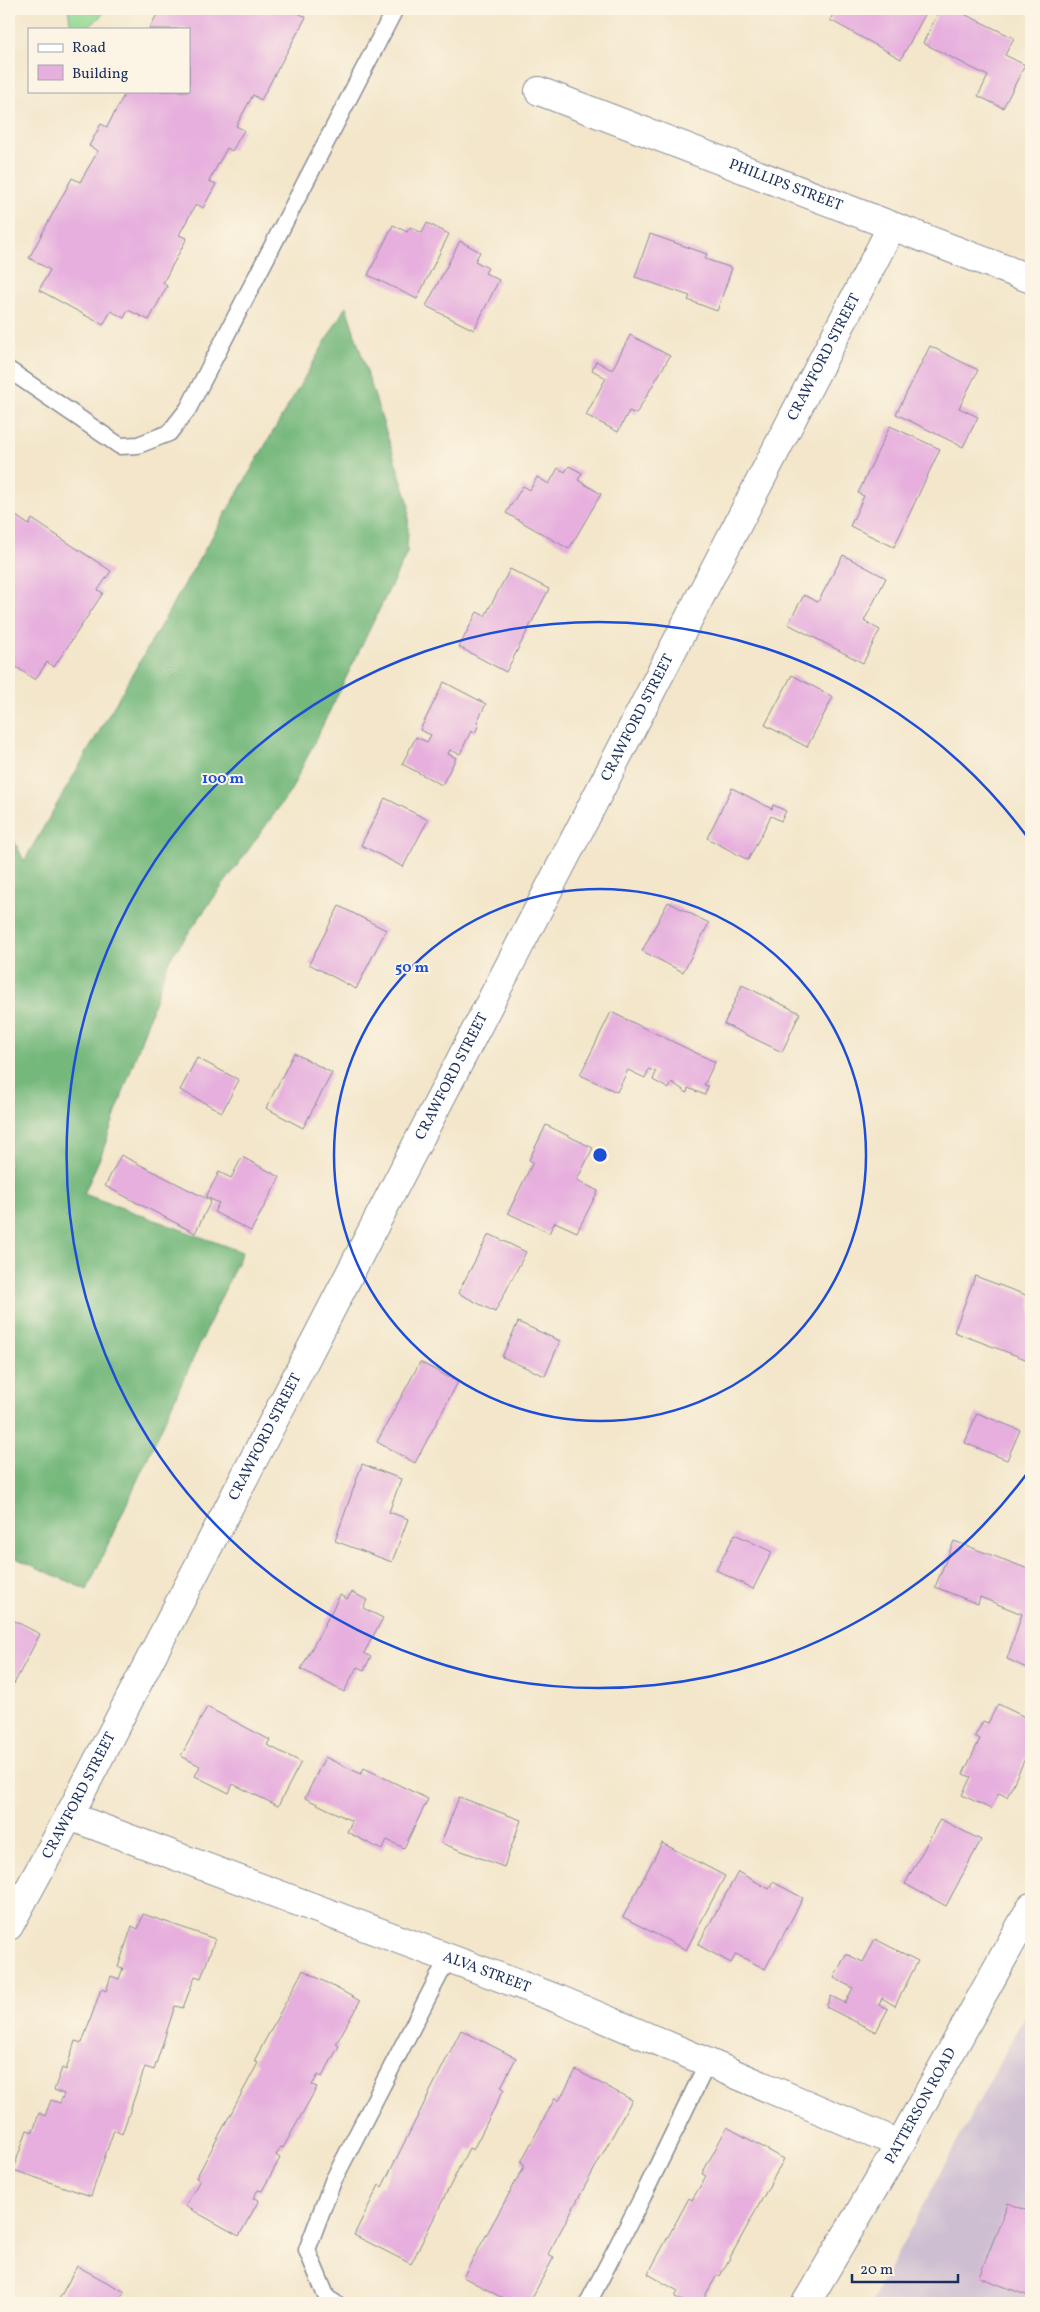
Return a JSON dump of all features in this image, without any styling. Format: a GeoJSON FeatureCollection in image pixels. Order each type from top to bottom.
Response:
{"type":"FeatureCollection","features":[{"type":"Feature","properties":{"kind":"street","name":"PHILLIPS STREET"},"geometry":{"type":"LineString","coordinates":[[540,91],[1031,279]]}},
{"type":"Feature","properties":{"kind":"street","name":"CRAWFORD STREET"},"geometry":{"type":"LineString","coordinates":[[9,1926],[69,1816],[892,226]]}},
{"type":"Feature","properties":{"kind":"street","name":"ALVA STREET"},"geometry":{"type":"LineString","coordinates":[[69,1816],[558,1998],[900,2144]]}},
{"type":"Feature","properties":{"kind":"street","name":"PATTERSON ROAD"},"geometry":{"type":"LineString","coordinates":[[806,2303],[900,2144],[1031,1907]]}},
{"type":"Feature","properties":{"kind":"lane"},"geometry":{"type":"LineString","coordinates":[[9,370],[120,446],[138,445],[169,434],[188,409],[395,9]]}},
{"type":"Feature","properties":{"kind":"lane"},"geometry":{"type":"LineString","coordinates":[[335,2303],[327,2298],[307,2250],[333,2181],[448,1958]]}},
{"type":"Feature","properties":{"kind":"lane"},"geometry":{"type":"LineString","coordinates":[[588,2303],[642,2198],[708,2062]]}},
{"type":"Feature","properties":{"kind":"shaded area"},"geometry":{"type":"Polygon","coordinates":[[[1031,2004],[1031,2303],[871,2303],[1031,2004]]]}},
{"type":"Feature","properties":{"kind":"green space"},"geometry":{"type":"Polygon","coordinates":[[[68,9],[107,9],[91,25],[84,28],[71,26],[68,9]]]}},
{"type":"Feature","properties":{"kind":"green space"},"geometry":{"type":"Polygon","coordinates":[[[346,306],[409,504],[407,553],[290,792],[169,960],[102,1153],[84,1194],[242,1252],[87,1590],[9,1555],[9,829],[24,861],[346,306]]]}},
{"type":"Feature","properties":{"kind":"building"},"geometry":{"type":"Polygon","coordinates":[[[160,9],[290,9],[306,17],[261,100],[253,95],[236,126],[244,130],[232,151],[227,148],[209,181],[216,184],[203,208],[196,204],[179,235],[187,238],[163,283],[167,286],[149,320],[128,310],[124,318],[111,311],[103,325],[39,290],[50,270],[29,258],[72,178],[80,182],[98,151],[89,146],[101,124],[107,127],[124,95],[119,92],[190,92],[190,28],[150,28],[160,9]]]}},
{"type":"Feature","properties":{"kind":"building"},"geometry":{"type":"Polygon","coordinates":[[[836,9],[928,9],[901,59],[830,20],[836,9]]]}},
{"type":"Feature","properties":{"kind":"building"},"geometry":{"type":"Polygon","coordinates":[[[940,9],[954,9],[1014,38],[1005,55],[1025,65],[1003,108],[978,96],[988,76],[923,43],[940,9]]]}},
{"type":"Feature","properties":{"kind":"building"},"geometry":{"type":"Polygon","coordinates":[[[427,223],[449,234],[417,299],[368,275],[393,225],[407,232],[410,227],[422,233],[427,223]]]}},
{"type":"Feature","properties":{"kind":"building"},"geometry":{"type":"Polygon","coordinates":[[[650,234],[707,254],[705,259],[732,268],[717,311],[688,300],[690,296],[635,277],[650,234]]]}},
{"type":"Feature","properties":{"kind":"building"},"geometry":{"type":"Polygon","coordinates":[[[460,241],[480,252],[475,261],[488,268],[485,273],[499,280],[474,330],[426,306],[460,241]]]}},
{"type":"Feature","properties":{"kind":"building"},"geometry":{"type":"Polygon","coordinates":[[[630,335],[670,356],[636,414],[629,411],[618,432],[586,415],[606,378],[592,370],[596,361],[612,370],[630,335]]]}},
{"type":"Feature","properties":{"kind":"building"},"geometry":{"type":"Polygon","coordinates":[[[930,346],[978,370],[959,408],[978,417],[963,447],[896,414],[930,346]]]}},
{"type":"Feature","properties":{"kind":"building"},"geometry":{"type":"Polygon","coordinates":[[[890,426],[940,449],[894,547],[850,526],[864,496],[858,493],[890,426]]]}},
{"type":"Feature","properties":{"kind":"building"},"geometry":{"type":"Polygon","coordinates":[[[569,466],[582,473],[578,480],[601,494],[569,549],[506,513],[523,486],[530,490],[537,477],[549,484],[558,468],[565,472],[569,466]]]}},
{"type":"Feature","properties":{"kind":"building"},"geometry":{"type":"Polygon","coordinates":[[[9,511],[29,525],[32,519],[111,571],[98,590],[103,593],[54,667],[47,662],[35,680],[9,662],[9,511]]]}},
{"type":"Feature","properties":{"kind":"building"},"geometry":{"type":"Polygon","coordinates":[[[843,555],[886,578],[864,621],[880,630],[863,663],[788,624],[804,595],[818,602],[843,555]]]}},
{"type":"Feature","properties":{"kind":"building"},"geometry":{"type":"Polygon","coordinates":[[[510,569],[549,589],[506,672],[459,647],[477,612],[485,616],[510,569]]]}},
{"type":"Feature","properties":{"kind":"building"},"geometry":{"type":"Polygon","coordinates":[[[792,675],[833,697],[807,747],[765,725],[792,675]]]}},
{"type":"Feature","properties":{"kind":"building"},"geometry":{"type":"Polygon","coordinates":[[[444,682],[486,704],[477,722],[479,724],[475,733],[471,731],[460,754],[450,750],[448,754],[456,758],[442,785],[402,764],[416,737],[427,742],[431,735],[420,730],[444,682]]]}},
{"type":"Feature","properties":{"kind":"building"},"geometry":{"type":"Polygon","coordinates":[[[732,788],[772,809],[773,805],[786,811],[781,821],[771,816],[748,860],[707,838],[732,788]]]}},
{"type":"Feature","properties":{"kind":"building"},"geometry":{"type":"Polygon","coordinates":[[[385,798],[428,820],[403,867],[361,845],[385,798]]]}},
{"type":"Feature","properties":{"kind":"building"},"geometry":{"type":"Polygon","coordinates":[[[668,902],[709,923],[683,972],[642,951],[668,902]]]}},
{"type":"Feature","properties":{"kind":"building"},"geometry":{"type":"Polygon","coordinates":[[[339,906],[386,930],[356,989],[309,964],[339,906]]]}},
{"type":"Feature","properties":{"kind":"building"},"geometry":{"type":"Polygon","coordinates":[[[742,985],[800,1013],[782,1052],[724,1024],[742,985]]]}},
{"type":"Feature","properties":{"kind":"building"},"geometry":{"type":"Polygon","coordinates":[[[611,1012],[715,1062],[704,1085],[708,1086],[705,1095],[688,1088],[687,1093],[672,1082],[669,1089],[653,1080],[656,1072],[649,1069],[645,1078],[628,1070],[617,1092],[580,1075],[611,1012]]]}},
{"type":"Feature","properties":{"kind":"building"},"geometry":{"type":"Polygon","coordinates":[[[294,1053],[332,1073],[303,1128],[266,1108],[294,1053]]]}},
{"type":"Feature","properties":{"kind":"building"},"geometry":{"type":"Polygon","coordinates":[[[197,1058],[239,1080],[222,1112],[180,1090],[197,1058]]]}},
{"type":"Feature","properties":{"kind":"building"},"geometry":{"type":"Polygon","coordinates":[[[546,1125],[593,1148],[577,1180],[598,1191],[577,1232],[555,1222],[549,1233],[508,1213],[533,1162],[529,1160],[546,1125]]]}},
{"type":"Feature","properties":{"kind":"building"},"geometry":{"type":"Polygon","coordinates":[[[121,1155],[211,1201],[195,1233],[105,1186],[121,1155]]]}},
{"type":"Feature","properties":{"kind":"building"},"geometry":{"type":"Polygon","coordinates":[[[242,1157],[280,1177],[251,1231],[214,1212],[219,1203],[206,1197],[219,1172],[231,1178],[242,1157]]]}},
{"type":"Feature","properties":{"kind":"building"},"geometry":{"type":"Polygon","coordinates":[[[489,1234],[526,1252],[495,1312],[458,1293],[489,1234]]]}},
{"type":"Feature","properties":{"kind":"building"},"geometry":{"type":"Polygon","coordinates":[[[975,1276],[1031,1297],[1031,1351],[1028,1360],[954,1332],[975,1276]]]}},
{"type":"Feature","properties":{"kind":"building"},"geometry":{"type":"Polygon","coordinates":[[[518,1322],[560,1341],[545,1376],[502,1357],[518,1322]]]}},
{"type":"Feature","properties":{"kind":"building"},"geometry":{"type":"Polygon","coordinates":[[[420,1362],[458,1382],[415,1463],[377,1442],[420,1362]]]}},
{"type":"Feature","properties":{"kind":"building"},"geometry":{"type":"Polygon","coordinates":[[[977,1413],[1020,1430],[1007,1460],[965,1443],[977,1413]]]}},
{"type":"Feature","properties":{"kind":"building"},"geometry":{"type":"Polygon","coordinates":[[[362,1464],[401,1479],[389,1512],[408,1519],[392,1562],[335,1541],[362,1464]]]}},
{"type":"Feature","properties":{"kind":"building"},"geometry":{"type":"Polygon","coordinates":[[[735,1534],[772,1552],[753,1589],[716,1570],[735,1534]]]}},
{"type":"Feature","properties":{"kind":"building"},"geometry":{"type":"Polygon","coordinates":[[[954,1541],[1031,1570],[1031,1670],[1007,1659],[1022,1614],[980,1597],[978,1604],[935,1587],[954,1541]]]}},
{"type":"Feature","properties":{"kind":"building"},"geometry":{"type":"Polygon","coordinates":[[[352,1592],[367,1600],[363,1608],[383,1618],[364,1653],[371,1657],[364,1670],[357,1667],[344,1692],[301,1669],[340,1595],[347,1599],[352,1592]]]}},
{"type":"Feature","properties":{"kind":"building"},"geometry":{"type":"Polygon","coordinates":[[[9,1618],[40,1634],[14,1684],[9,1681],[9,1618]]]}},
{"type":"Feature","properties":{"kind":"building"},"geometry":{"type":"Polygon","coordinates":[[[998,1704],[1031,1720],[1031,1746],[1007,1797],[999,1793],[991,1809],[962,1795],[971,1777],[963,1774],[980,1739],[975,1736],[983,1721],[988,1723],[998,1704]]]}},
{"type":"Feature","properties":{"kind":"building"},"geometry":{"type":"Polygon","coordinates":[[[207,1707],[270,1740],[267,1745],[301,1762],[278,1806],[233,1784],[229,1793],[195,1776],[200,1766],[181,1756],[207,1707]]]}},
{"type":"Feature","properties":{"kind":"building"},"geometry":{"type":"Polygon","coordinates":[[[325,1757],[361,1774],[364,1768],[428,1799],[404,1848],[387,1840],[382,1850],[347,1832],[352,1821],[305,1798],[325,1757]]]}},
{"type":"Feature","properties":{"kind":"building"},"geometry":{"type":"Polygon","coordinates":[[[459,1797],[521,1820],[504,1867],[441,1843],[459,1797]]]}},
{"type":"Feature","properties":{"kind":"building"},"geometry":{"type":"Polygon","coordinates":[[[940,1819],[981,1840],[946,1906],[905,1884],[940,1819]]]}},
{"type":"Feature","properties":{"kind":"building"},"geometry":{"type":"Polygon","coordinates":[[[662,1843],[725,1876],[686,1950],[623,1917],[662,1843]]]}},
{"type":"Feature","properties":{"kind":"building"},"geometry":{"type":"Polygon","coordinates":[[[738,1872],[769,1889],[773,1882],[803,1898],[765,1969],[736,1954],[731,1963],[698,1945],[738,1872]]]}},
{"type":"Feature","properties":{"kind":"building"},"geometry":{"type":"Polygon","coordinates":[[[143,1914],[215,1939],[201,1978],[195,1976],[183,2008],[175,2006],[154,2070],[145,2067],[122,2134],[114,2130],[91,2196],[13,2170],[27,2130],[33,2132],[39,2113],[45,2116],[51,2100],[60,2103],[64,2094],[54,2090],[62,2068],[66,2070],[75,2041],[82,2043],[101,1989],[106,1991],[111,1976],[119,1979],[123,1968],[118,1967],[132,1926],[138,1929],[143,1914]]]}},
{"type":"Feature","properties":{"kind":"building"},"geometry":{"type":"Polygon","coordinates":[[[875,1939],[918,1961],[895,2006],[882,1998],[879,2005],[888,2009],[876,2032],[826,2007],[831,1996],[845,2003],[853,1988],[834,1978],[846,1954],[863,1962],[875,1939]]]}},
{"type":"Feature","properties":{"kind":"building"},"geometry":{"type":"Polygon","coordinates":[[[303,1970],[360,2001],[336,2044],[339,2046],[322,2077],[318,2075],[312,2085],[317,2087],[283,2148],[280,2147],[276,2155],[280,2158],[262,2191],[258,2190],[253,2198],[259,2200],[239,2236],[185,2206],[200,2180],[196,2178],[258,2063],[254,2061],[303,1970]]]}},
{"type":"Feature","properties":{"kind":"building"},"geometry":{"type":"Polygon","coordinates":[[[461,2030],[516,2058],[501,2087],[504,2089],[473,2150],[469,2148],[411,2264],[354,2235],[379,2185],[382,2187],[461,2030]]]}},
{"type":"Feature","properties":{"kind":"building"},"geometry":{"type":"Polygon","coordinates":[[[576,2070],[632,2100],[548,2254],[554,2257],[529,2303],[512,2303],[463,2277],[525,2165],[521,2162],[555,2098],[559,2101],[576,2070]]]}},
{"type":"Feature","properties":{"kind":"building"},"geometry":{"type":"Polygon","coordinates":[[[727,2127],[784,2159],[720,2276],[717,2275],[701,2303],[687,2303],[675,2297],[678,2291],[648,2274],[689,2198],[692,2200],[706,2176],[702,2174],[727,2127]]]}},
{"type":"Feature","properties":{"kind":"building"},"geometry":{"type":"Polygon","coordinates":[[[1008,2203],[1031,2212],[1031,2297],[979,2277],[1008,2203]]]}},
{"type":"Feature","properties":{"kind":"building"},"geometry":{"type":"Polygon","coordinates":[[[77,2266],[125,2292],[118,2303],[107,2299],[105,2303],[57,2303],[77,2266]]]}}]}
